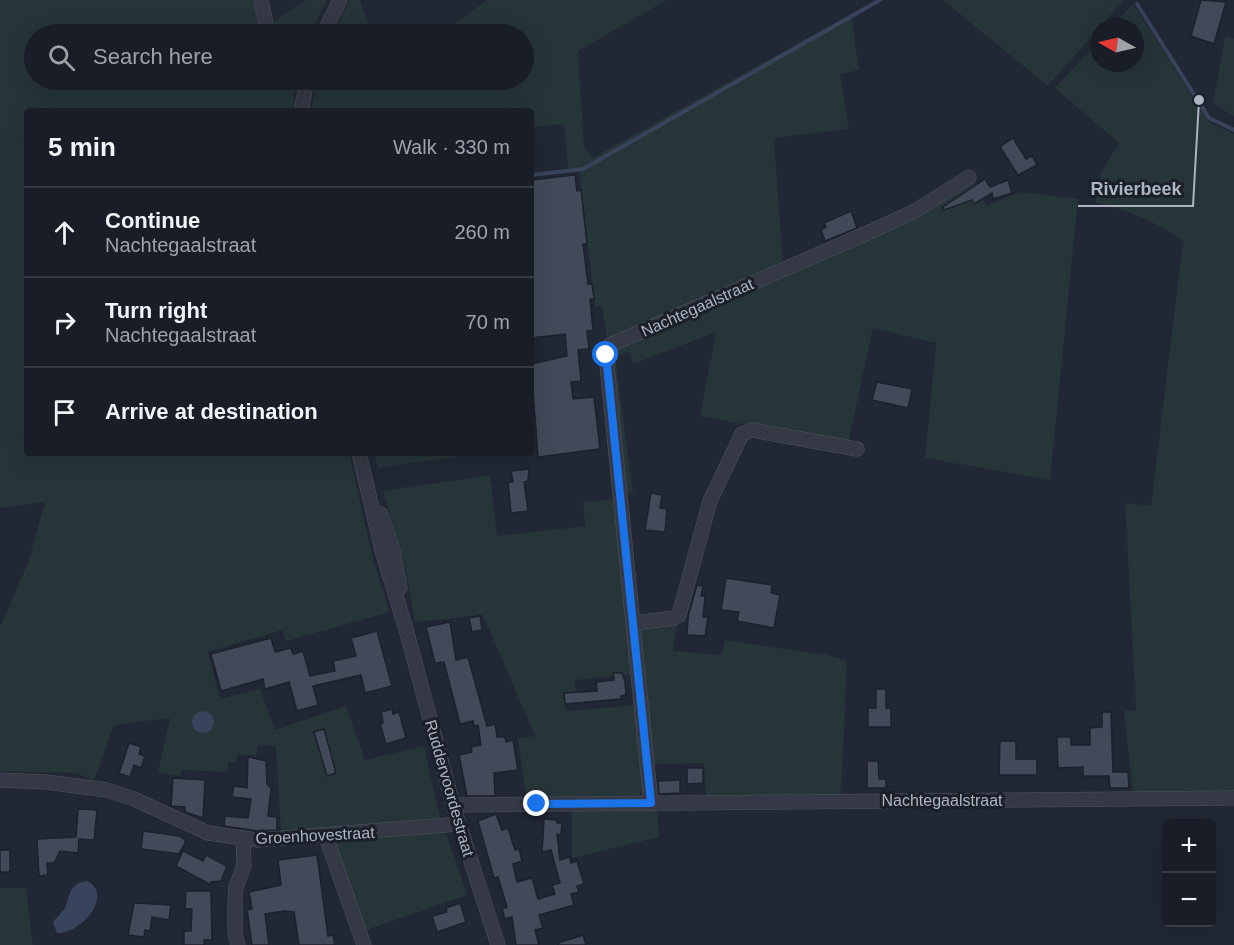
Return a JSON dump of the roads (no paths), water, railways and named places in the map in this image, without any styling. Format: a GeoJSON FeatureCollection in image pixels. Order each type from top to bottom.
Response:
{"type":"FeatureCollection","features":[{"type":"Feature","properties":{"kind":"street"},"geometry":{"type":"LineString","coordinates":[[261,0],[267,24]]}},
{"type":"Feature","properties":{"kind":"street"},"geometry":{"type":"LineString","coordinates":[[328,24],[340,0]]}},
{"type":"Feature","properties":{"kind":"street"},"geometry":{"type":"LineString","coordinates":[[302,108],[305,90]]}},
{"type":"Feature","properties":{"kind":"street","name":"Nachtegaalstraat"},"geometry":{"type":"LineString","coordinates":[[651,803],[606,355],[610,345],[915,211],[969,177]]}},
{"type":"Feature","properties":{"kind":"street"},"geometry":{"type":"LineString","coordinates":[[634,623],[674,618],[679,615],[710,501],[742,434],[752,430],[856,449]]}},
{"type":"Feature","properties":{"kind":"street","name":"Ruddervoordestraat"},"geometry":{"type":"LineString","coordinates":[[360,456],[367,482],[385,522],[393,551],[406,629],[453,805],[498,945]]}},
{"type":"Feature","properties":{"kind":"street","name":"Groenhovestraat"},"geometry":{"type":"LineString","coordinates":[[0,780],[46,782],[107,790],[134,799],[208,833],[258,840],[326,837],[459,824]]}},
{"type":"Feature","properties":{"kind":"street","name":"Nachtegaalstraat"},"geometry":{"type":"LineString","coordinates":[[453,805],[1234,798]]}},
{"type":"Feature","properties":{"kind":"street"},"geometry":{"type":"LineString","coordinates":[[326,837],[364,945]]}},
{"type":"Feature","properties":{"kind":"street"},"geometry":{"type":"LineString","coordinates":[[238,945],[235,933],[236,886],[244,866],[243,838]]}},
{"type":"Feature","properties":{"kind":"water"},"geometry":{"type":"Polygon","coordinates":[[[203,711],[211,714],[214,722],[211,730],[203,733],[195,730],[192,722],[195,714],[203,711]]]}},
{"type":"Feature","properties":{"kind":"water"},"geometry":{"type":"Polygon","coordinates":[[[87,881],[95,887],[97,895],[96,904],[91,913],[75,928],[57,933],[53,923],[65,908],[72,890],[77,884],[87,881]]]}},
{"type":"Feature","properties":{"kind":"waterway"},"geometry":{"type":"LineString","coordinates":[[534,175],[583,169],[880,0]]}},
{"type":"Feature","properties":{"kind":"waterway"},"geometry":{"type":"LineString","coordinates":[[1137,4],[1209,118],[1234,130]]}},
{"type":"Feature","properties":{"kind":"place","name":"Rivierbeek"},"geometry":{"type":"Point","coordinates":[1199,100]}}]}
